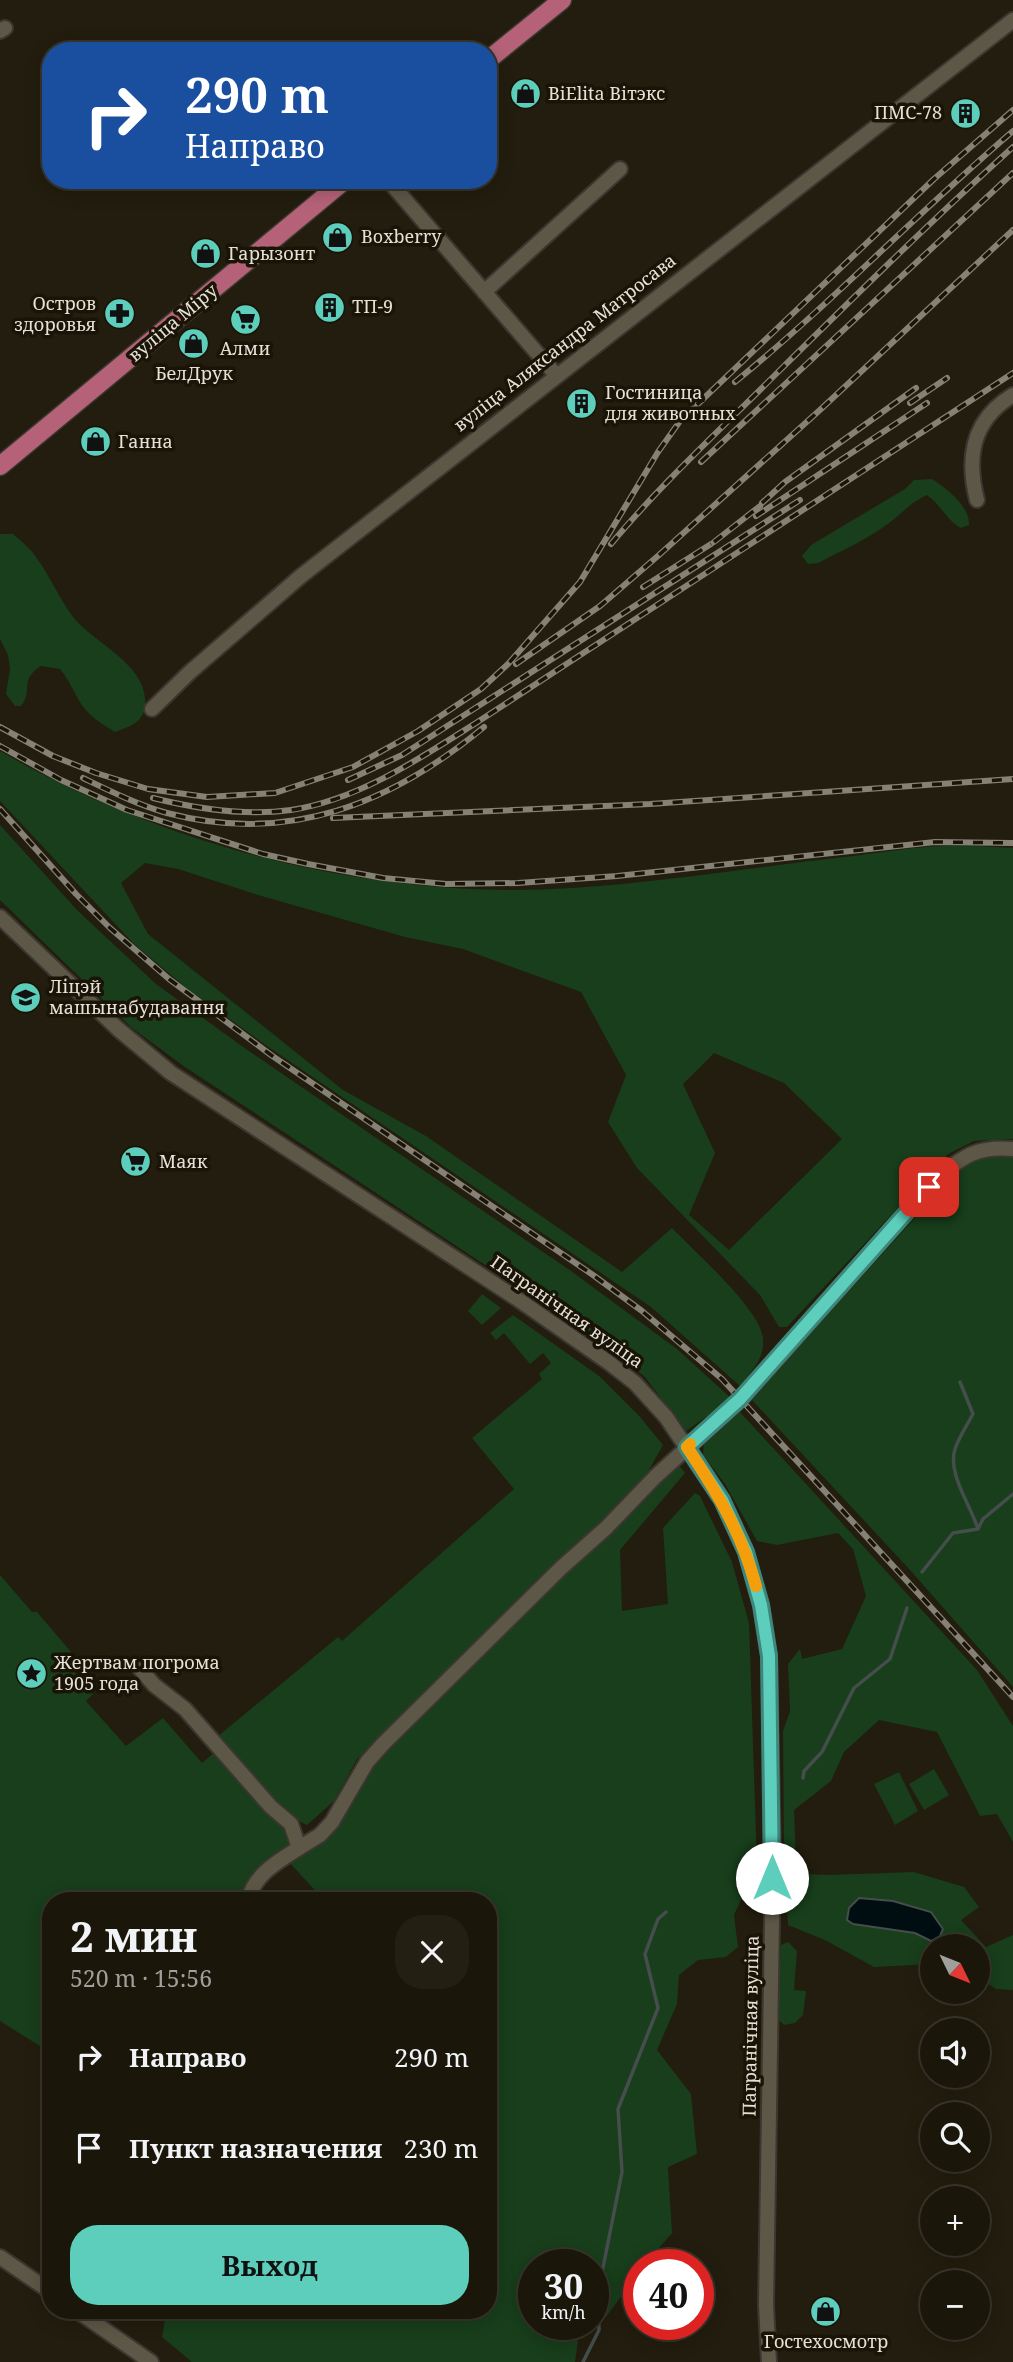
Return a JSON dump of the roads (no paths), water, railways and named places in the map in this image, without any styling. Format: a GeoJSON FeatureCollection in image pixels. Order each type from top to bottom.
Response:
{"type":"FeatureCollection","features":[{"type":"Feature","properties":{"kind":"main road"},"geometry":{"type":"LineString","coordinates":[[497,53],[562,0]]}},
{"type":"Feature","properties":{"kind":"main road","name":"вуліца Міру"},"geometry":{"type":"LineString","coordinates":[[0,466],[334,189]]}},
{"type":"Feature","properties":{"kind":"street","name":"вуліца Аляксандра Матросава"},"geometry":{"type":"LineString","coordinates":[[152,709],[190,672],[301,576],[556,374],[1013,20]]}},
{"type":"Feature","properties":{"kind":"street"},"geometry":{"type":"LineString","coordinates":[[484,292],[620,169]]}},
{"type":"Feature","properties":{"kind":"street"},"geometry":{"type":"LineString","coordinates":[[396,189],[556,374]]}},
{"type":"Feature","properties":{"kind":"street"},"geometry":{"type":"LineString","coordinates":[[977,500],[971,477],[972,449],[983,420],[1013,395]]}},
{"type":"Feature","properties":{"kind":"street","name":"Пагранічная вуліца"},"geometry":{"type":"LineString","coordinates":[[0,916],[118,1029],[171,1073],[519,1300],[635,1383],[666,1416],[722,1500],[746,1552],[761,1605],[769,1656],[773,1854],[767,2278],[769,2362]]}},
{"type":"Feature","properties":{"kind":"street"},"geometry":{"type":"LineString","coordinates":[[251,1892],[256,1881],[273,1864],[320,1835],[332,1822],[367,1762],[383,1744],[687,1447],[740,1399],[939,1176],[959,1160],[991,1147],[1013,1149]]}},
{"type":"Feature","properties":{"kind":"street"},"geometry":{"type":"LineString","coordinates":[[137,1665],[154,1685],[185,1709],[271,1807],[291,1824],[299,1848]]}},
{"type":"Feature","properties":{"kind":"street"},"geometry":{"type":"LineString","coordinates":[[0,2257],[42,2286]]}},
{"type":"Feature","properties":{"kind":"street"},"geometry":{"type":"LineString","coordinates":[[89,2319],[151,2362]]}},
{"type":"Feature","properties":{"kind":"waterway"},"geometry":{"type":"LineString","coordinates":[[960,1382],[973,1414],[955,1449],[954,1468],[978,1529]]}},
{"type":"Feature","properties":{"kind":"waterway"},"geometry":{"type":"LineString","coordinates":[[922,1572],[953,1533],[978,1529],[983,1519],[1013,1494]]}},
{"type":"Feature","properties":{"kind":"waterway"},"geometry":{"type":"LineString","coordinates":[[803,1778],[804,1771],[822,1752],[854,1688],[890,1659],[907,1608]]}},
{"type":"Feature","properties":{"kind":"waterway"},"geometry":{"type":"LineString","coordinates":[[583,2362],[599,2330],[598,2293],[622,2172],[618,2109],[658,2008],[645,1954],[658,1919],[666,1912]]}},
{"type":"Feature","properties":{"kind":"railway"},"geometry":{"type":"LineString","coordinates":[[0,727],[53,756],[96,773],[148,789],[207,797],[275,793],[353,767],[418,731],[481,689],[508,664],[580,582],[658,452],[680,421],[934,179],[1013,110]]}},
{"type":"Feature","properties":{"kind":"railway"},"geometry":{"type":"LineString","coordinates":[[735,382],[806,321],[1013,131]]}},
{"type":"Feature","properties":{"kind":"railway"},"geometry":{"type":"LineString","coordinates":[[611,544],[711,438],[892,260],[1013,147]]}},
{"type":"Feature","properties":{"kind":"railway"},"geometry":{"type":"LineString","coordinates":[[701,462],[1013,173]]}},
{"type":"Feature","properties":{"kind":"railway"},"geometry":{"type":"LineString","coordinates":[[516,664],[600,606],[659,555],[1013,230]]}},
{"type":"Feature","properties":{"kind":"railway"},"geometry":{"type":"LineString","coordinates":[[153,798],[222,810],[274,812],[316,805],[365,787],[435,749],[479,721],[1013,373]]}},
{"type":"Feature","properties":{"kind":"railway"},"geometry":{"type":"LineString","coordinates":[[910,403],[947,378]]}},
{"type":"Feature","properties":{"kind":"railway"},"geometry":{"type":"LineString","coordinates":[[762,503],[785,482],[916,388]]}},
{"type":"Feature","properties":{"kind":"railway"},"geometry":{"type":"LineString","coordinates":[[756,516],[927,403]]}},
{"type":"Feature","properties":{"kind":"railway"},"geometry":{"type":"LineString","coordinates":[[348,780],[402,755],[800,500]]}},
{"type":"Feature","properties":{"kind":"railway"},"geometry":{"type":"LineString","coordinates":[[714,542],[760,506]]}},
{"type":"Feature","properties":{"kind":"railway"},"geometry":{"type":"LineString","coordinates":[[643,587],[711,544]]}},
{"type":"Feature","properties":{"kind":"railway"},"geometry":{"type":"LineString","coordinates":[[83,778],[135,802],[167,813],[212,822],[255,824],[296,820],[336,811],[375,796],[449,754],[484,727]]}},
{"type":"Feature","properties":{"kind":"railway"},"geometry":{"type":"LineString","coordinates":[[0,746],[61,780],[127,810],[263,854],[383,878],[446,884],[518,883],[617,876],[935,842],[1013,843]]}},
{"type":"Feature","properties":{"kind":"railway"},"geometry":{"type":"LineString","coordinates":[[333,818],[650,804],[1013,779]]}},
{"type":"Feature","properties":{"kind":"railway"},"geometry":{"type":"LineString","coordinates":[[0,809],[76,894],[110,928],[169,979],[271,1055],[593,1275],[642,1311],[722,1379],[1013,1697]]}},
{"type":"Feature","properties":{"kind":"place","name":"ВiElita Вітэкс"},"geometry":{"type":"Point","coordinates":[525,94]}},
{"type":"Feature","properties":{"kind":"place","name":"ПМС-78"},"geometry":{"type":"Point","coordinates":[965,113]}},
{"type":"Feature","properties":{"kind":"place","name":"Boxberry"},"geometry":{"type":"Point","coordinates":[338,237]}},
{"type":"Feature","properties":{"kind":"place","name":"Гарызонт"},"geometry":{"type":"Point","coordinates":[205,254]}},
{"type":"Feature","properties":{"kind":"place","name":"ТП-9"},"geometry":{"type":"Point","coordinates":[329,307]}},
{"type":"Feature","properties":{"kind":"place","name":"Остров здоровья"},"geometry":{"type":"Point","coordinates":[119,314]}},
{"type":"Feature","properties":{"kind":"place","name":"Алми"},"geometry":{"type":"Point","coordinates":[245,319]}},
{"type":"Feature","properties":{"kind":"place","name":"БелДрук"},"geometry":{"type":"Point","coordinates":[194,344]}},
{"type":"Feature","properties":{"kind":"place","name":"Гостиница для животных"},"geometry":{"type":"Point","coordinates":[582,403]}},
{"type":"Feature","properties":{"kind":"place","name":"Ганна"},"geometry":{"type":"Point","coordinates":[95,442]}},
{"type":"Feature","properties":{"kind":"place","name":"Ліцэй машынабудавання"},"geometry":{"type":"Point","coordinates":[26,997]}},
{"type":"Feature","properties":{"kind":"place","name":"Маяк"},"geometry":{"type":"Point","coordinates":[136,1162]}},
{"type":"Feature","properties":{"kind":"place","name":"Жертвам погрома 1905 года"},"geometry":{"type":"Point","coordinates":[31,1673]}},
{"type":"Feature","properties":{"kind":"place","name":"Гостехосмотр"},"geometry":{"type":"Point","coordinates":[826,2311]}}]}
